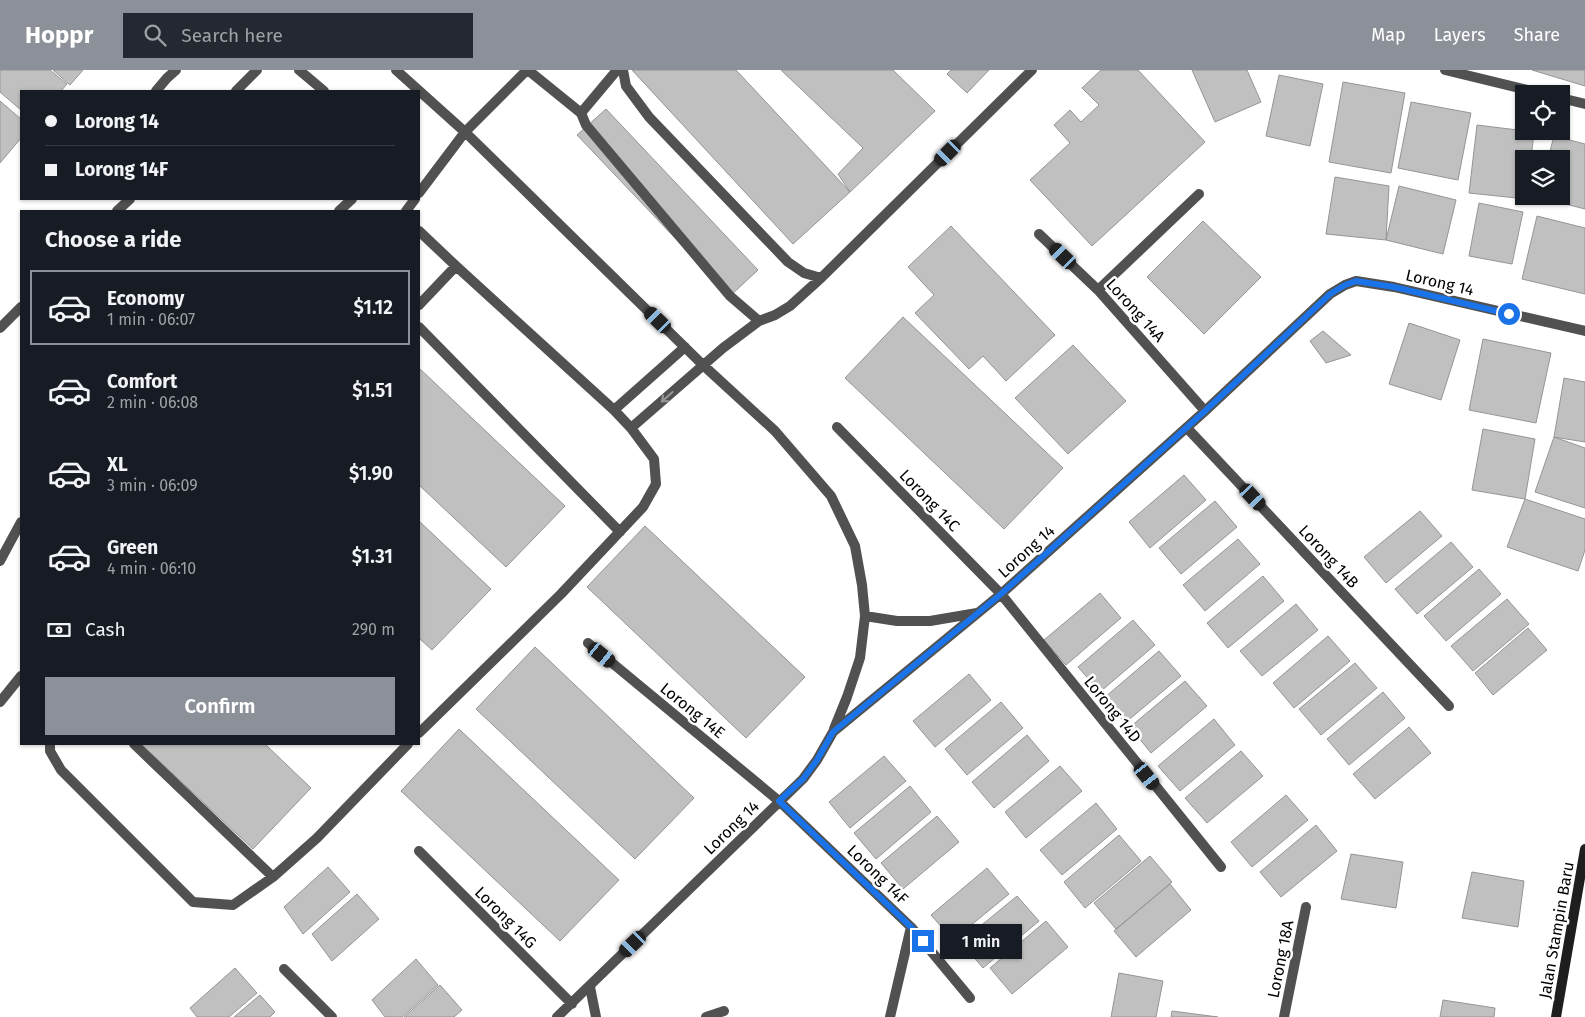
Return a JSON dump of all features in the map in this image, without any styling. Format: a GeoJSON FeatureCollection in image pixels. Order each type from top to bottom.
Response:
{"type":"FeatureCollection","features":[{"type":"Feature","properties":{"kind":"street"},"geometry":{"type":"LineString","coordinates":[[157,90],[176,70]]}},
{"type":"Feature","properties":{"kind":"street"},"geometry":{"type":"LineString","coordinates":[[237,90],[256,70]]}},
{"type":"Feature","properties":{"kind":"street"},"geometry":{"type":"LineString","coordinates":[[299,70],[323,90]]}},
{"type":"Feature","properties":{"kind":"street"},"geometry":{"type":"LineString","coordinates":[[396,70],[418,90]]}},
{"type":"Feature","properties":{"kind":"street"},"geometry":{"type":"LineString","coordinates":[[420,193],[465,132],[528,70],[581,113],[586,125],[730,296],[759,321]]}},
{"type":"Feature","properties":{"kind":"street"},"geometry":{"type":"LineString","coordinates":[[581,113],[618,70]]}},
{"type":"Feature","properties":{"kind":"street"},"geometry":{"type":"LineString","coordinates":[[623,70],[626,86],[649,116],[788,262],[804,273],[821,278]]}},
{"type":"Feature","properties":{"kind":"street"},"geometry":{"type":"LineString","coordinates":[[631,428],[703,364],[759,321],[775,315],[790,306],[821,278],[1032,70]]}},
{"type":"Feature","properties":{"kind":"street"},"geometry":{"type":"LineString","coordinates":[[1445,70],[1515,87]]}},
{"type":"Feature","properties":{"kind":"street"},"geometry":{"type":"LineString","coordinates":[[1494,82],[1497,70]]}},
{"type":"Feature","properties":{"kind":"street"},"geometry":{"type":"LineString","coordinates":[[420,92],[465,132],[703,364],[775,431],[831,496],[855,546],[862,584],[865,616],[860,658],[833,732]]}},
{"type":"Feature","properties":{"kind":"street"},"geometry":{"type":"LineString","coordinates":[[1570,100],[1585,104]]}},
{"type":"Feature","properties":{"kind":"street"},"geometry":{"type":"LineString","coordinates":[[1098,290],[1199,194]]}},
{"type":"Feature","properties":{"kind":"street"},"geometry":{"type":"LineString","coordinates":[[118,210],[129,200]]}},
{"type":"Feature","properties":{"kind":"street"},"geometry":{"type":"LineString","coordinates":[[340,210],[351,200]]}},
{"type":"Feature","properties":{"kind":"street"},"geometry":{"type":"LineString","coordinates":[[420,232],[614,410],[631,428],[654,459],[656,484],[643,507],[620,532],[561,594],[420,732]]}},
{"type":"Feature","properties":{"kind":"street","name":"Lorong 14A"},"geometry":{"type":"LineString","coordinates":[[1039,234],[1098,290],[1205,411]]}},
{"type":"Feature","properties":{"kind":"street"},"geometry":{"type":"LineString","coordinates":[[420,304],[456,266]]}},
{"type":"Feature","properties":{"kind":"street","name":"Lorong 14"},"geometry":{"type":"LineString","coordinates":[[557,1017],[803,779],[817,760],[833,732],[1001,594],[1187,428],[1330,294],[1356,281],[1394,287],[1585,331]]}},
{"type":"Feature","properties":{"kind":"street"},"geometry":{"type":"LineString","coordinates":[[0,328],[20,308]]}},
{"type":"Feature","properties":{"kind":"street"},"geometry":{"type":"LineString","coordinates":[[420,328],[620,532]]}},
{"type":"Feature","properties":{"kind":"street"},"geometry":{"type":"LineString","coordinates":[[614,410],[685,346]]}},
{"type":"Feature","properties":{"kind":"street","name":"Lorong 14C"},"geometry":{"type":"LineString","coordinates":[[837,426],[1001,594]]}},
{"type":"Feature","properties":{"kind":"street","name":"Lorong 14B"},"geometry":{"type":"LineString","coordinates":[[1187,428],[1449,706]]}},
{"type":"Feature","properties":{"kind":"street"},"geometry":{"type":"LineString","coordinates":[[0,561],[20,524]]}},
{"type":"Feature","properties":{"kind":"street","name":"Lorong 14D"},"geometry":{"type":"LineString","coordinates":[[1001,594],[1221,867]]}},
{"type":"Feature","properties":{"kind":"street"},"geometry":{"type":"LineString","coordinates":[[865,616],[896,621],[930,621],[979,612]]}},
{"type":"Feature","properties":{"kind":"street","name":"Lorong 14E"},"geometry":{"type":"LineString","coordinates":[[588,643],[779,801]]}},
{"type":"Feature","properties":{"kind":"street"},"geometry":{"type":"LineString","coordinates":[[0,702],[20,677]]}},
{"type":"Feature","properties":{"kind":"street"},"geometry":{"type":"LineString","coordinates":[[50,745],[50,751],[61,770],[193,902],[233,905],[273,878],[317,838],[407,745]]}},
{"type":"Feature","properties":{"kind":"street"},"geometry":{"type":"LineString","coordinates":[[135,745],[273,878]]}},
{"type":"Feature","properties":{"kind":"street","name":"Lorong 14F"},"geometry":{"type":"LineString","coordinates":[[779,801],[911,927],[970,998]]}},
{"type":"Feature","properties":{"kind":"street","name":"Jalan Stampin Baru"},"geometry":{"type":"LineString","coordinates":[[1558,1017],[1585,848]]}},
{"type":"Feature","properties":{"kind":"street","name":"Lorong 14G"},"geometry":{"type":"LineString","coordinates":[[419,851],[572,1004]]}},
{"type":"Feature","properties":{"kind":"street","name":"Lorong 18A"},"geometry":{"type":"LineString","coordinates":[[1284,1017],[1306,907]]}},
{"type":"Feature","properties":{"kind":"street"},"geometry":{"type":"LineString","coordinates":[[890,1017],[911,927]]}},
{"type":"Feature","properties":{"kind":"street"},"geometry":{"type":"LineString","coordinates":[[284,969],[332,1017]]}},
{"type":"Feature","properties":{"kind":"street"},"geometry":{"type":"LineString","coordinates":[[590,987],[596,1017]]}},
{"type":"Feature","properties":{"kind":"street"},"geometry":{"type":"LineString","coordinates":[[706,1017],[724,1011]]}},
{"type":"Feature","properties":{"kind":"building"},"geometry":{"type":"Polygon","coordinates":[[[0,70],[50,70],[67,84],[62,90],[20,90],[20,109],[0,92],[0,70]]]}},
{"type":"Feature","properties":{"kind":"building"},"geometry":{"type":"Polygon","coordinates":[[[53,70],[83,70],[70,85],[53,70]]]}},
{"type":"Feature","properties":{"kind":"building"},"geometry":{"type":"Polygon","coordinates":[[[632,70],[736,70],[850,192],[793,244],[632,70]]]}},
{"type":"Feature","properties":{"kind":"building"},"geometry":{"type":"Polygon","coordinates":[[[781,70],[893,70],[935,111],[850,192],[838,174],[863,148],[781,70]]]}},
{"type":"Feature","properties":{"kind":"building"},"geometry":{"type":"Polygon","coordinates":[[[951,70],[989,70],[967,93],[947,74],[951,70]]]}},
{"type":"Feature","properties":{"kind":"building"},"geometry":{"type":"Polygon","coordinates":[[[1101,70],[1138,70],[1205,142],[1092,246],[1030,180],[1070,143],[1054,125],[1070,110],[1081,122],[1099,105],[1082,88],[1101,70]]]}},
{"type":"Feature","properties":{"kind":"building"},"geometry":{"type":"Polygon","coordinates":[[[1192,70],[1247,70],[1261,102],[1215,122],[1192,70]]]}},
{"type":"Feature","properties":{"kind":"building"},"geometry":{"type":"Polygon","coordinates":[[[1532,70],[1585,70],[1585,86],[1532,70]]]}},
{"type":"Feature","properties":{"kind":"building"},"geometry":{"type":"Polygon","coordinates":[[[1279,75],[1323,84],[1310,146],[1266,136],[1279,75]]]}},
{"type":"Feature","properties":{"kind":"building"},"geometry":{"type":"Polygon","coordinates":[[[1343,82],[1405,93],[1391,173],[1329,162],[1343,82]]]}},
{"type":"Feature","properties":{"kind":"building"},"geometry":{"type":"Polygon","coordinates":[[[0,101],[20,118],[20,139],[0,163],[0,101]]]}},
{"type":"Feature","properties":{"kind":"building"},"geometry":{"type":"Polygon","coordinates":[[[1411,102],[1471,113],[1458,180],[1398,168],[1411,102]]]}},
{"type":"Feature","properties":{"kind":"building"},"geometry":{"type":"Polygon","coordinates":[[[606,109],[758,270],[730,296],[577,135],[606,109]]]}},
{"type":"Feature","properties":{"kind":"building"},"geometry":{"type":"Polygon","coordinates":[[[1477,125],[1515,130],[1515,140],[1533,140],[1532,150],[1515,150],[1515,198],[1469,193],[1477,125]]]}},
{"type":"Feature","properties":{"kind":"building"},"geometry":{"type":"Polygon","coordinates":[[[1553,140],[1570,140],[1585,144],[1585,209],[1569,205],[1570,150],[1550,150],[1553,140]]]}},
{"type":"Feature","properties":{"kind":"building"},"geometry":{"type":"Polygon","coordinates":[[[1335,177],[1389,186],[1386,240],[1326,234],[1335,177]]]}},
{"type":"Feature","properties":{"kind":"building"},"geometry":{"type":"Polygon","coordinates":[[[1399,186],[1456,200],[1443,254],[1386,240],[1399,186]]]}},
{"type":"Feature","properties":{"kind":"building"},"geometry":{"type":"Polygon","coordinates":[[[1479,203],[1523,212],[1512,264],[1469,256],[1479,203]]]}},
{"type":"Feature","properties":{"kind":"building"},"geometry":{"type":"Polygon","coordinates":[[[1537,216],[1585,228],[1585,294],[1522,279],[1537,216]]]}},
{"type":"Feature","properties":{"kind":"building"},"geometry":{"type":"Polygon","coordinates":[[[1203,221],[1261,277],[1204,334],[1147,277],[1203,221]]]}},
{"type":"Feature","properties":{"kind":"building"},"geometry":{"type":"Polygon","coordinates":[[[951,226],[1055,335],[1006,381],[983,356],[969,369],[915,313],[934,295],[908,267],[951,226]]]}},
{"type":"Feature","properties":{"kind":"building"},"geometry":{"type":"Polygon","coordinates":[[[903,317],[1063,468],[1004,529],[845,378],[903,317]]]}},
{"type":"Feature","properties":{"kind":"building"},"geometry":{"type":"Polygon","coordinates":[[[1409,323],[1460,340],[1441,400],[1389,384],[1409,323]]]}},
{"type":"Feature","properties":{"kind":"building"},"geometry":{"type":"Polygon","coordinates":[[[1323,331],[1351,355],[1326,363],[1310,341],[1323,331]]]}},
{"type":"Feature","properties":{"kind":"building"},"geometry":{"type":"Polygon","coordinates":[[[1483,339],[1551,353],[1536,423],[1469,410],[1483,339]]]}},
{"type":"Feature","properties":{"kind":"building"},"geometry":{"type":"Polygon","coordinates":[[[1073,345],[1126,401],[1068,454],[1015,398],[1073,345]]]}},
{"type":"Feature","properties":{"kind":"building"},"geometry":{"type":"Polygon","coordinates":[[[420,369],[565,506],[506,567],[420,486],[420,369]]]}},
{"type":"Feature","properties":{"kind":"building"},"geometry":{"type":"Polygon","coordinates":[[[1564,378],[1585,382],[1585,442],[1554,437],[1564,378]]]}},
{"type":"Feature","properties":{"kind":"building"},"geometry":{"type":"Polygon","coordinates":[[[1483,429],[1535,439],[1525,499],[1472,490],[1483,429]]]}},
{"type":"Feature","properties":{"kind":"building"},"geometry":{"type":"Polygon","coordinates":[[[1554,437],[1585,448],[1585,508],[1535,492],[1554,437]]]}},
{"type":"Feature","properties":{"kind":"building"},"geometry":{"type":"Polygon","coordinates":[[[1184,475],[1206,500],[1150,548],[1129,522],[1184,475]]]}},
{"type":"Feature","properties":{"kind":"building"},"geometry":{"type":"Polygon","coordinates":[[[1525,499],[1585,519],[1585,550],[1578,571],[1507,547],[1525,499]]]}},
{"type":"Feature","properties":{"kind":"building"},"geometry":{"type":"Polygon","coordinates":[[[1215,501],[1237,527],[1181,574],[1159,548],[1215,501]]]}},
{"type":"Feature","properties":{"kind":"building"},"geometry":{"type":"Polygon","coordinates":[[[1420,511],[1442,536],[1386,583],[1364,557],[1420,511]]]}},
{"type":"Feature","properties":{"kind":"building"},"geometry":{"type":"Polygon","coordinates":[[[420,522],[491,589],[432,650],[420,639],[420,522]]]}},
{"type":"Feature","properties":{"kind":"building"},"geometry":{"type":"Polygon","coordinates":[[[645,526],[805,677],[746,738],[587,587],[645,526]]]}},
{"type":"Feature","properties":{"kind":"building"},"geometry":{"type":"Polygon","coordinates":[[[1238,539],[1260,564],[1205,611],[1183,585],[1238,539]]]}},
{"type":"Feature","properties":{"kind":"building"},"geometry":{"type":"Polygon","coordinates":[[[1451,542],[1473,567],[1417,614],[1395,589],[1451,542]]]}},
{"type":"Feature","properties":{"kind":"building"},"geometry":{"type":"Polygon","coordinates":[[[1479,569],[1501,594],[1446,641],[1424,616],[1479,569]]]}},
{"type":"Feature","properties":{"kind":"building"},"geometry":{"type":"Polygon","coordinates":[[[1263,576],[1284,601],[1228,648],[1207,623],[1263,576]]]}},
{"type":"Feature","properties":{"kind":"building"},"geometry":{"type":"Polygon","coordinates":[[[1100,593],[1121,618],[1066,665],[1044,640],[1100,593]]]}},
{"type":"Feature","properties":{"kind":"building"},"geometry":{"type":"Polygon","coordinates":[[[1507,599],[1529,624],[1473,671],[1451,646],[1507,599]]]}},
{"type":"Feature","properties":{"kind":"building"},"geometry":{"type":"Polygon","coordinates":[[[1296,604],[1318,630],[1262,676],[1240,651],[1296,604]]]}},
{"type":"Feature","properties":{"kind":"building"},"geometry":{"type":"Polygon","coordinates":[[[1133,620],[1155,645],[1100,692],[1078,667],[1133,620]]]}},
{"type":"Feature","properties":{"kind":"building"},"geometry":{"type":"Polygon","coordinates":[[[1528,628],[1547,650],[1493,695],[1475,673],[1528,628]]]}},
{"type":"Feature","properties":{"kind":"building"},"geometry":{"type":"Polygon","coordinates":[[[1328,636],[1350,661],[1294,708],[1273,683],[1328,636]]]}},
{"type":"Feature","properties":{"kind":"building"},"geometry":{"type":"Polygon","coordinates":[[[535,647],[694,798],[635,859],[476,709],[535,647]]]}},
{"type":"Feature","properties":{"kind":"building"},"geometry":{"type":"Polygon","coordinates":[[[1159,651],[1181,676],[1125,723],[1104,698],[1159,651]]]}},
{"type":"Feature","properties":{"kind":"building"},"geometry":{"type":"Polygon","coordinates":[[[1355,663],[1377,688],[1321,735],[1299,709],[1355,663]]]}},
{"type":"Feature","properties":{"kind":"building"},"geometry":{"type":"Polygon","coordinates":[[[969,674],[991,700],[935,747],[913,721],[969,674]]]}},
{"type":"Feature","properties":{"kind":"building"},"geometry":{"type":"Polygon","coordinates":[[[1185,681],[1207,706],[1151,753],[1130,727],[1185,681]]]}},
{"type":"Feature","properties":{"kind":"building"},"geometry":{"type":"Polygon","coordinates":[[[1383,692],[1405,718],[1349,765],[1327,739],[1383,692]]]}},
{"type":"Feature","properties":{"kind":"building"},"geometry":{"type":"Polygon","coordinates":[[[1001,702],[1023,728],[967,775],[945,749],[1001,702]]]}},
{"type":"Feature","properties":{"kind":"building"},"geometry":{"type":"Polygon","coordinates":[[[1214,719],[1235,745],[1180,791],[1158,766],[1214,719]]]}},
{"type":"Feature","properties":{"kind":"building"},"geometry":{"type":"Polygon","coordinates":[[[1409,727],[1431,753],[1375,799],[1353,774],[1409,727]]]}},
{"type":"Feature","properties":{"kind":"building"},"geometry":{"type":"Polygon","coordinates":[[[459,729],[619,880],[560,941],[401,791],[459,729]]]}},
{"type":"Feature","properties":{"kind":"building"},"geometry":{"type":"Polygon","coordinates":[[[1027,735],[1049,761],[994,808],[972,782],[1027,735]]]}},
{"type":"Feature","properties":{"kind":"building"},"geometry":{"type":"Polygon","coordinates":[[[142,745],[266,745],[311,788],[253,849],[142,745]]]}},
{"type":"Feature","properties":{"kind":"building"},"geometry":{"type":"Polygon","coordinates":[[[1241,751],[1263,776],[1207,823],[1185,798],[1241,751]]]}},
{"type":"Feature","properties":{"kind":"building"},"geometry":{"type":"Polygon","coordinates":[[[884,756],[906,781],[850,828],[829,802],[884,756]]]}},
{"type":"Feature","properties":{"kind":"building"},"geometry":{"type":"Polygon","coordinates":[[[1060,766],[1082,791],[1026,838],[1005,812],[1060,766]]]}},
{"type":"Feature","properties":{"kind":"building"},"geometry":{"type":"Polygon","coordinates":[[[910,786],[931,812],[876,859],[854,833],[910,786]]]}},
{"type":"Feature","properties":{"kind":"building"},"geometry":{"type":"Polygon","coordinates":[[[1286,795],[1308,820],[1252,867],[1231,842],[1286,795]]]}},
{"type":"Feature","properties":{"kind":"building"},"geometry":{"type":"Polygon","coordinates":[[[1096,803],[1117,829],[1062,875],[1040,850],[1096,803]]]}},
{"type":"Feature","properties":{"kind":"building"},"geometry":{"type":"Polygon","coordinates":[[[937,816],[959,842],[903,889],[881,863],[937,816]]]}},
{"type":"Feature","properties":{"kind":"building"},"geometry":{"type":"Polygon","coordinates":[[[1316,825],[1337,851],[1281,897],[1260,872],[1316,825]]]}},
{"type":"Feature","properties":{"kind":"building"},"geometry":{"type":"Polygon","coordinates":[[[1119,835],[1141,861],[1085,908],[1064,882],[1119,835]]]}},
{"type":"Feature","properties":{"kind":"building"},"geometry":{"type":"Polygon","coordinates":[[[1351,854],[1403,862],[1396,908],[1341,899],[1351,854]]]}},
{"type":"Feature","properties":{"kind":"building"},"geometry":{"type":"Polygon","coordinates":[[[1150,856],[1172,882],[1116,929],[1094,903],[1150,856]]]}},
{"type":"Feature","properties":{"kind":"building"},"geometry":{"type":"Polygon","coordinates":[[[328,867],[350,892],[303,934],[284,907],[328,867]]]}},
{"type":"Feature","properties":{"kind":"building"},"geometry":{"type":"Polygon","coordinates":[[[987,868],[1009,894],[953,940],[931,915],[987,868]]]}},
{"type":"Feature","properties":{"kind":"building"},"geometry":{"type":"Polygon","coordinates":[[[1472,872],[1524,881],[1518,927],[1462,918],[1472,872]]]}},
{"type":"Feature","properties":{"kind":"building"},"geometry":{"type":"Polygon","coordinates":[[[1170,884],[1191,910],[1136,957],[1114,931],[1170,884]]]}},
{"type":"Feature","properties":{"kind":"building"},"geometry":{"type":"Polygon","coordinates":[[[357,894],[379,919],[332,961],[312,934],[357,894]]]}},
{"type":"Feature","properties":{"kind":"building"},"geometry":{"type":"Polygon","coordinates":[[[1017,896],[1039,921],[983,968],[961,942],[1017,896]]]}},
{"type":"Feature","properties":{"kind":"building"},"geometry":{"type":"Polygon","coordinates":[[[1046,921],[1068,947],[1012,994],[990,968],[1046,921]]]}},
{"type":"Feature","properties":{"kind":"building"},"geometry":{"type":"Polygon","coordinates":[[[416,959],[438,985],[402,1017],[385,1017],[372,1000],[416,959]]]}},
{"type":"Feature","properties":{"kind":"building"},"geometry":{"type":"Polygon","coordinates":[[[235,968],[257,993],[229,1017],[197,1017],[190,1008],[235,968]]]}},
{"type":"Feature","properties":{"kind":"building"},"geometry":{"type":"Polygon","coordinates":[[[1119,973],[1163,981],[1156,1017],[1111,1017],[1119,973]]]}},
{"type":"Feature","properties":{"kind":"building"},"geometry":{"type":"Polygon","coordinates":[[[440,985],[462,1010],[454,1017],[404,1017],[440,985]]]}},
{"type":"Feature","properties":{"kind":"building"},"geometry":{"type":"Polygon","coordinates":[[[260,995],[275,1012],[270,1017],[234,1017],[260,995]]]}},
{"type":"Feature","properties":{"kind":"building"},"geometry":{"type":"Polygon","coordinates":[[[1443,1000],[1495,1008],[1494,1017],[1440,1017],[1443,1000]]]}},
{"type":"Feature","properties":{"kind":"building"},"geometry":{"type":"Polygon","coordinates":[[[1172,1011],[1218,1017],[1171,1017],[1172,1011]]]}},
{"type":"Feature","properties":{"kind":"route"},"geometry":{"type":"LineString","coordinates":[[923,941],[911,927],[779,801],[803,779],[817,760],[833,732],[1001,594],[1205,411],[1330,294],[1356,281],[1394,287],[1509,314]]}}]}
